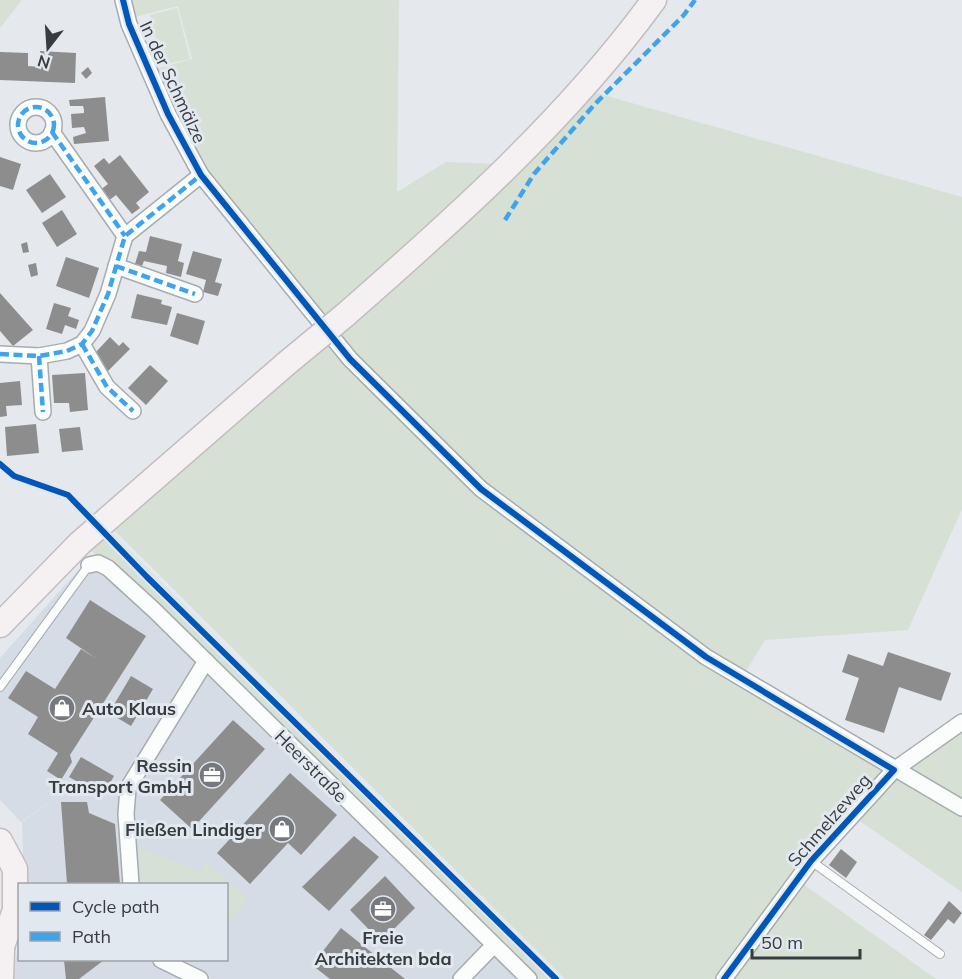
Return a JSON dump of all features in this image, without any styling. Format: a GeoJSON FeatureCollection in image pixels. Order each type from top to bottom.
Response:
{"type":"FeatureCollection","features":[{"type":"Feature","properties":{"kind":"main road"},"geometry":{"type":"LineString","coordinates":[[0,626],[80,543],[120,506],[424,247],[575,97],[654,0]]}},
{"type":"Feature","properties":{"kind":"main road"},"geometry":{"type":"LineString","coordinates":[[0,841],[15,869],[15,910],[1,950],[2,979]]}},
{"type":"Feature","properties":{"kind":"street","name":"In der Schmälze"},"geometry":{"type":"LineString","coordinates":[[123,0],[129,24],[168,114],[201,175],[350,359],[481,489],[706,657],[894,770],[962,808]]}},
{"type":"Feature","properties":{"kind":"street"},"geometry":{"type":"LineString","coordinates":[[52,132],[125,236]]}},
{"type":"Feature","properties":{"kind":"street"},"geometry":{"type":"LineString","coordinates":[[0,354],[39,356],[68,351],[82,344],[92,331],[125,236],[201,175]]}},
{"type":"Feature","properties":{"kind":"street"},"geometry":{"type":"LineString","coordinates":[[116,266],[195,294]]}},
{"type":"Feature","properties":{"kind":"street"},"geometry":{"type":"LineString","coordinates":[[82,344],[107,387],[133,411]]}},
{"type":"Feature","properties":{"kind":"street"},"geometry":{"type":"LineString","coordinates":[[39,356],[44,412]]}},
{"type":"Feature","properties":{"kind":"street","name":"Heerstraße"},"geometry":{"type":"LineString","coordinates":[[89,565],[99,563],[108,568],[206,661],[529,979]]}},
{"type":"Feature","properties":{"kind":"street"},"geometry":{"type":"LineString","coordinates":[[131,883],[126,814],[128,788],[206,661]]}},
{"type":"Feature","properties":{"kind":"street","name":"Schmelzeweg"},"geometry":{"type":"LineString","coordinates":[[724,979],[811,861],[894,770],[962,722]]}},
{"type":"Feature","properties":{"kind":"street"},"geometry":{"type":"LineString","coordinates":[[461,979],[493,946]]}},
{"type":"Feature","properties":{"kind":"street"},"geometry":{"type":"LineString","coordinates":[[163,961],[200,979]]}},
{"type":"Feature","properties":{"kind":"lane"},"geometry":{"type":"LineString","coordinates":[[0,687],[89,565]]}},
{"type":"Feature","properties":{"kind":"lane"},"geometry":{"type":"LineString","coordinates":[[811,861],[940,954]]}},
{"type":"Feature","properties":{"kind":"shaded area"},"geometry":{"type":"Polygon","coordinates":[[[0,0],[22,0],[0,28],[0,0]]]}},
{"type":"Feature","properties":{"kind":"shaded area"},"geometry":{"type":"Polygon","coordinates":[[[126,0],[399,0],[397,192],[446,162],[504,164],[323,323],[203,172],[153,70],[192,59],[178,6],[130,18],[126,0]]]}},
{"type":"Feature","properties":{"kind":"shaded area"},"geometry":{"type":"Polygon","coordinates":[[[177,8],[190,59],[162,65],[150,15],[177,8]]]}},
{"type":"Feature","properties":{"kind":"shaded area"},"geometry":{"type":"Polygon","coordinates":[[[579,88],[962,197],[962,509],[908,630],[765,640],[743,676],[482,488],[326,327],[579,88]]]}},
{"type":"Feature","properties":{"kind":"shaded area"},"geometry":{"type":"Polygon","coordinates":[[[323,328],[479,490],[705,658],[891,770],[720,979],[565,979],[104,520],[323,328]]]}},
{"type":"Feature","properties":{"kind":"shaded area"},"geometry":{"type":"Polygon","coordinates":[[[102,523],[556,979],[534,979],[104,560],[80,543],[102,523]]]}},
{"type":"Feature","properties":{"kind":"shaded area"},"geometry":{"type":"Polygon","coordinates":[[[92,555],[223,680],[490,945],[459,979],[11,979],[18,948],[18,961],[228,961],[228,883],[24,883],[22,822],[86,776],[21,822],[0,800],[0,658],[92,555]]]}},
{"type":"Feature","properties":{"kind":"shaded area"},"geometry":{"type":"Polygon","coordinates":[[[962,729],[962,805],[899,770],[962,729]]]}},
{"type":"Feature","properties":{"kind":"shaded area"},"geometry":{"type":"Polygon","coordinates":[[[894,772],[962,810],[962,892],[854,817],[894,772]]]}},
{"type":"Feature","properties":{"kind":"shaded area"},"geometry":{"type":"Polygon","coordinates":[[[139,848],[201,871],[207,863],[249,899],[228,924],[228,883],[142,883],[139,848]]]}},
{"type":"Feature","properties":{"kind":"shaded area"},"geometry":{"type":"Polygon","coordinates":[[[799,881],[936,979],[726,979],[799,881]]]}},
{"type":"Feature","properties":{"kind":"shaded area"},"geometry":{"type":"Polygon","coordinates":[[[493,949],[524,979],[464,979],[493,949]]]}},
{"type":"Feature","properties":{"kind":"building"},"geometry":{"type":"Polygon","coordinates":[[[40,51],[76,53],[75,83],[0,80],[0,52],[28,53],[28,66],[41,67],[40,51]]]}},
{"type":"Feature","properties":{"kind":"building"},"geometry":{"type":"Polygon","coordinates":[[[88,67],[92,73],[86,79],[81,73],[88,67]]]}},
{"type":"Feature","properties":{"kind":"building"},"geometry":{"type":"Polygon","coordinates":[[[105,97],[109,141],[74,144],[73,137],[86,133],[84,127],[72,128],[71,114],[84,113],[84,110],[83,106],[70,106],[69,100],[105,97]]]}},
{"type":"Feature","properties":{"kind":"building"},"geometry":{"type":"Polygon","coordinates":[[[120,155],[149,192],[136,203],[140,208],[132,214],[116,195],[107,202],[99,191],[108,184],[94,166],[104,158],[109,164],[120,155]]]}},
{"type":"Feature","properties":{"kind":"building"},"geometry":{"type":"Polygon","coordinates":[[[0,157],[21,164],[13,190],[0,186],[0,157]]]}},
{"type":"Feature","properties":{"kind":"building"},"geometry":{"type":"Polygon","coordinates":[[[50,174],[66,197],[42,213],[26,190],[50,174]]]}},
{"type":"Feature","properties":{"kind":"building"},"geometry":{"type":"Polygon","coordinates":[[[62,210],[77,234],[57,247],[42,223],[62,210]]]}},
{"type":"Feature","properties":{"kind":"building"},"geometry":{"type":"Polygon","coordinates":[[[150,236],[182,244],[178,261],[184,263],[181,277],[166,273],[167,266],[144,261],[142,266],[135,264],[139,251],[146,252],[150,236]]]}},
{"type":"Feature","properties":{"kind":"building"},"geometry":{"type":"Polygon","coordinates":[[[27,242],[29,252],[23,253],[21,244],[27,242]]]}},
{"type":"Feature","properties":{"kind":"building"},"geometry":{"type":"Polygon","coordinates":[[[193,251],[222,259],[215,282],[222,284],[218,296],[203,292],[206,280],[186,274],[193,251]]]}},
{"type":"Feature","properties":{"kind":"building"},"geometry":{"type":"Polygon","coordinates":[[[66,257],[99,268],[89,298],[56,286],[66,257]]]}},
{"type":"Feature","properties":{"kind":"building"},"geometry":{"type":"Polygon","coordinates":[[[36,263],[38,275],[31,277],[28,265],[36,263]]]}},
{"type":"Feature","properties":{"kind":"building"},"geometry":{"type":"Polygon","coordinates":[[[0,293],[33,330],[13,346],[0,331],[0,293]]]}},
{"type":"Feature","properties":{"kind":"building"},"geometry":{"type":"Polygon","coordinates":[[[137,294],[162,300],[161,304],[172,307],[167,325],[131,318],[137,294]]]}},
{"type":"Feature","properties":{"kind":"building"},"geometry":{"type":"Polygon","coordinates":[[[54,303],[71,308],[68,316],[79,320],[76,329],[65,325],[62,334],[46,329],[54,303]]]}},
{"type":"Feature","properties":{"kind":"building"},"geometry":{"type":"Polygon","coordinates":[[[177,313],[205,321],[198,345],[170,336],[177,313]]]}},
{"type":"Feature","properties":{"kind":"building"},"geometry":{"type":"Polygon","coordinates":[[[110,337],[119,346],[123,342],[130,349],[106,373],[95,362],[100,357],[95,353],[110,337]]]}},
{"type":"Feature","properties":{"kind":"building"},"geometry":{"type":"Polygon","coordinates":[[[150,365],[168,381],[146,405],[128,388],[150,365]]]}},
{"type":"Feature","properties":{"kind":"building"},"geometry":{"type":"Polygon","coordinates":[[[85,373],[88,410],[70,412],[69,403],[54,403],[52,375],[85,373]]]}},
{"type":"Feature","properties":{"kind":"building"},"geometry":{"type":"Polygon","coordinates":[[[20,381],[22,405],[6,406],[7,416],[0,417],[0,383],[20,381]]]}},
{"type":"Feature","properties":{"kind":"building"},"geometry":{"type":"Polygon","coordinates":[[[36,424],[39,453],[7,456],[5,427],[36,424]]]}},
{"type":"Feature","properties":{"kind":"building"},"geometry":{"type":"Polygon","coordinates":[[[80,427],[83,450],[62,452],[59,429],[80,427]]]}},
{"type":"Feature","properties":{"kind":"building","name":"Auto Klaus"},"geometry":{"type":"Polygon","coordinates":[[[90,600],[146,636],[70,755],[72,762],[61,780],[47,771],[58,753],[28,734],[38,717],[8,698],[26,671],[55,689],[81,649],[97,659],[66,638],[90,600]]]}},
{"type":"Feature","properties":{"kind":"building"},"geometry":{"type":"Polygon","coordinates":[[[888,652],[951,673],[941,701],[899,687],[884,733],[845,720],[859,678],[842,672],[848,654],[883,666],[888,652]]]}},
{"type":"Feature","properties":{"kind":"building"},"geometry":{"type":"Polygon","coordinates":[[[131,676],[153,689],[131,726],[109,713],[131,676]]]}},
{"type":"Feature","properties":{"kind":"building","name":"Ressin Transport GmbH"},"geometry":{"type":"Polygon","coordinates":[[[233,720],[265,749],[192,829],[160,800],[233,720]]]}},
{"type":"Feature","properties":{"kind":"building"},"geometry":{"type":"Polygon","coordinates":[[[81,757],[114,776],[103,796],[69,777],[81,757]]]}},
{"type":"Feature","properties":{"kind":"building","name":"Fließen Lindiger"},"geometry":{"type":"Polygon","coordinates":[[[290,773],[337,815],[301,855],[288,843],[250,884],[217,853],[290,773]]]}},
{"type":"Feature","properties":{"kind":"building"},"geometry":{"type":"Polygon","coordinates":[[[61,802],[87,802],[89,813],[115,824],[120,883],[67,883],[61,802]]]}},
{"type":"Feature","properties":{"kind":"building"},"geometry":{"type":"Polygon","coordinates":[[[354,836],[379,857],[329,911],[302,887],[354,836]]]}},
{"type":"Feature","properties":{"kind":"building"},"geometry":{"type":"Polygon","coordinates":[[[841,849],[857,862],[846,878],[829,865],[841,849]]]}},
{"type":"Feature","properties":{"kind":"building","name":"Freie Architekten bda"},"geometry":{"type":"Polygon","coordinates":[[[385,876],[415,908],[381,942],[350,910],[385,876]]]}},
{"type":"Feature","properties":{"kind":"building"},"geometry":{"type":"Polygon","coordinates":[[[949,901],[962,913],[954,924],[948,919],[931,940],[924,935],[949,901]]]}},
{"type":"Feature","properties":{"kind":"building"},"geometry":{"type":"Polygon","coordinates":[[[341,928],[405,979],[330,979],[312,965],[341,928]]]}},
{"type":"Feature","properties":{"kind":"building"},"geometry":{"type":"Polygon","coordinates":[[[64,961],[103,961],[79,979],[66,979],[64,961]]]}},
{"type":"Feature","properties":{"kind":"marked path"},"geometry":{"type":"LineString","coordinates":[[505,220],[534,174],[594,105],[683,16],[695,0]]}},
{"type":"Feature","properties":{"kind":"marked path"},"geometry":{"type":"LineString","coordinates":[[36,107],[48,113],[54,125],[48,137],[36,143],[24,137],[18,125],[24,113],[36,107]]}},
{"type":"Feature","properties":{"kind":"marked path"},"geometry":{"type":"LineString","coordinates":[[52,132],[125,236]]}},
{"type":"Feature","properties":{"kind":"marked path"},"geometry":{"type":"LineString","coordinates":[[0,354],[39,356],[67,351],[82,344],[92,331],[108,294],[125,236],[201,175]]}},
{"type":"Feature","properties":{"kind":"marked path"},"geometry":{"type":"LineString","coordinates":[[116,266],[195,294]]}},
{"type":"Feature","properties":{"kind":"marked path"},"geometry":{"type":"LineString","coordinates":[[82,344],[107,387],[133,411]]}},
{"type":"Feature","properties":{"kind":"marked path"},"geometry":{"type":"LineString","coordinates":[[39,356],[43,412]]}},
{"type":"Feature","properties":{"kind":"cycle path"},"geometry":{"type":"LineString","coordinates":[[123,0],[129,24],[168,114],[201,175],[350,359],[481,489],[706,657],[894,770],[811,861],[724,979]]}},
{"type":"Feature","properties":{"kind":"cycle path"},"geometry":{"type":"LineString","coordinates":[[0,464],[14,476],[68,495],[147,577],[556,979]]}},
{"type":"Feature","properties":{"kind":"place","name":"Auto Klaus"},"geometry":{"type":"Point","coordinates":[62,708]}},
{"type":"Feature","properties":{"kind":"place","name":"Ressin Transport GmbH"},"geometry":{"type":"Point","coordinates":[212,775]}},
{"type":"Feature","properties":{"kind":"place","name":"Fließen Lindiger"},"geometry":{"type":"Point","coordinates":[282,829]}},
{"type":"Feature","properties":{"kind":"place","name":"Freie Architekten bda"},"geometry":{"type":"Point","coordinates":[383,909]}}]}
